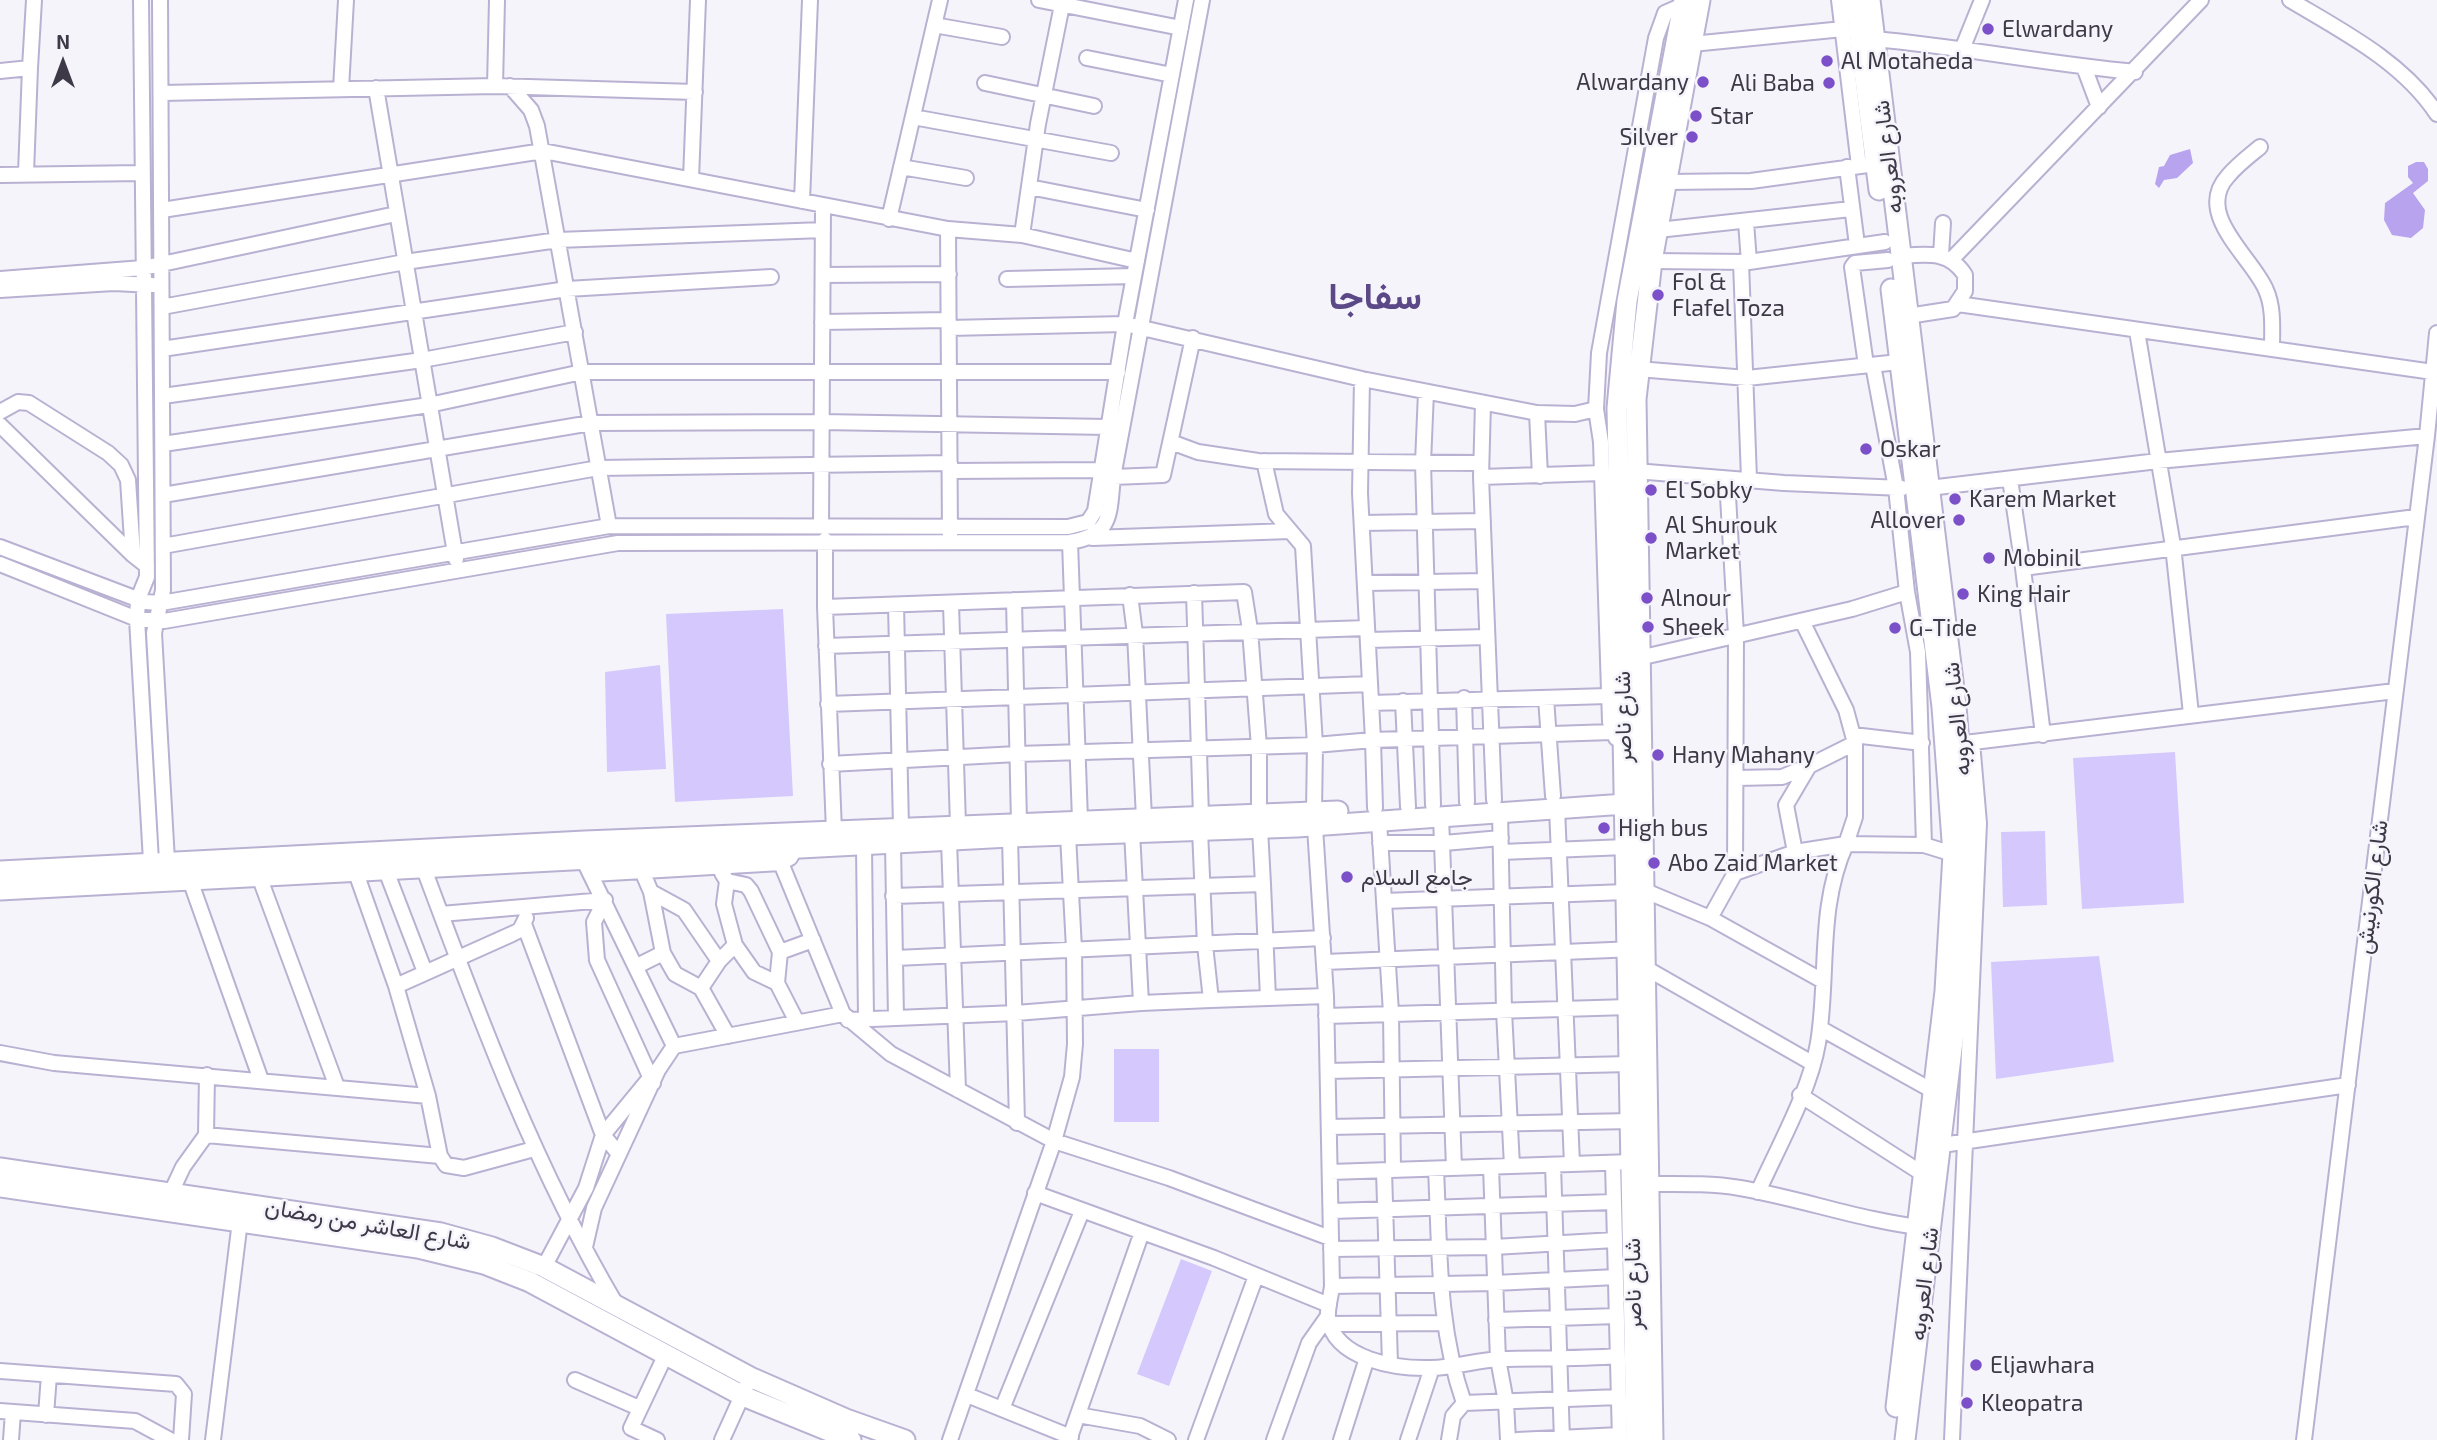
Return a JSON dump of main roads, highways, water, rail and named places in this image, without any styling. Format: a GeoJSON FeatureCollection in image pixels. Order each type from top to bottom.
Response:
{"type":"FeatureCollection","features":[{"type":"Feature","properties":{"kind":"main road","name":"شارع العروبه"},"geometry":{"type":"LineString","coordinates":[[1855,0],[1860,166],[1891,253],[1908,316],[1921,614],[1949,706],[1966,743],[1968,863],[1961,1053],[1939,1083],[1942,1145],[1923,1228],[1892,1440]]}},
{"type":"Feature","properties":{"kind":"main road","name":"شارع العروبه"},"geometry":{"type":"LineString","coordinates":[[1870,0],[1899,362],[1914,488],[1949,706],[1953,854],[1939,1083],[1923,1174],[1923,1228],[1905,1440]]}},
{"type":"Feature","properties":{"kind":"main road","name":"شارع ناصر"},"geometry":{"type":"LineString","coordinates":[[1653,1440],[1635,1397],[1622,1162],[1632,1121],[1638,955],[1635,891],[1618,738],[1635,471],[1638,369],[1652,261],[1692,44],[1689,2]]}},
{"type":"Feature","properties":{"kind":"main road","name":"شارع ناصر"},"geometry":{"type":"LineString","coordinates":[[1632,859],[1639,658],[1616,408],[1645,152],[1689,2]]}},
{"type":"Feature","properties":{"kind":"main road"},"geometry":{"type":"LineString","coordinates":[[1602,338],[1622,341]]}},
{"type":"Feature","properties":{"kind":"main road"},"geometry":{"type":"LineString","coordinates":[[0,871],[159,861],[420,858],[834,831],[897,835],[1315,819],[1625,798]]}},
{"type":"Feature","properties":{"kind":"main road"},"geometry":{"type":"LineString","coordinates":[[1377,815],[1408,807],[1437,811],[1467,802],[1497,806]]}},
{"type":"Feature","properties":{"kind":"main road"},"geometry":{"type":"LineString","coordinates":[[0,890],[385,868],[420,858],[588,866],[864,846],[897,835]]}},
{"type":"Feature","properties":{"kind":"main road","name":"شارع ناصر"},"geometry":{"type":"LineString","coordinates":[[1625,1438],[1635,1397],[1648,1184],[1629,1007],[1638,955]]}},
{"type":"Feature","properties":{"kind":"main road","name":"شارع العاشر من رمضان"},"geometry":{"type":"LineString","coordinates":[[0,1168],[167,1200],[240,1221],[418,1248],[484,1264],[575,1303],[743,1396],[851,1440]]}},
{"type":"Feature","properties":{"kind":"main road","name":"شارع العاشر من رمضان"},"geometry":{"type":"LineString","coordinates":[[0,1186],[167,1200],[441,1233],[492,1247],[544,1267],[750,1377],[846,1419],[905,1440]]}},
{"type":"Feature","properties":{"kind":"place","name":"Elwardany"},"geometry":{"type":"Point","coordinates":[1988,29]}},
{"type":"Feature","properties":{"kind":"place","name":"Al Motaheda"},"geometry":{"type":"Point","coordinates":[1827,61]}},
{"type":"Feature","properties":{"kind":"place","name":"Alwardany"},"geometry":{"type":"Point","coordinates":[1703,82]}},
{"type":"Feature","properties":{"kind":"place","name":"Ali Baba"},"geometry":{"type":"Point","coordinates":[1829,83]}},
{"type":"Feature","properties":{"kind":"place","name":"Star"},"geometry":{"type":"Point","coordinates":[1696,116]}},
{"type":"Feature","properties":{"kind":"place","name":"Silver"},"geometry":{"type":"Point","coordinates":[1692,137]}},
{"type":"Feature","properties":{"kind":"place","name":"Fol & Flafel Toza"},"geometry":{"type":"Point","coordinates":[1658,295]}},
{"type":"Feature","properties":{"kind":"place","name":"Oskar"},"geometry":{"type":"Point","coordinates":[1866,449]}},
{"type":"Feature","properties":{"kind":"place","name":"El Sobky"},"geometry":{"type":"Point","coordinates":[1651,490]}},
{"type":"Feature","properties":{"kind":"place","name":"Karem Market"},"geometry":{"type":"Point","coordinates":[1955,499]}},
{"type":"Feature","properties":{"kind":"place","name":"Allover"},"geometry":{"type":"Point","coordinates":[1959,520]}},
{"type":"Feature","properties":{"kind":"place","name":"Al Shurouk Market"},"geometry":{"type":"Point","coordinates":[1651,538]}},
{"type":"Feature","properties":{"kind":"place","name":"Mobinil"},"geometry":{"type":"Point","coordinates":[1989,558]}},
{"type":"Feature","properties":{"kind":"place","name":"King Hair"},"geometry":{"type":"Point","coordinates":[1963,594]}},
{"type":"Feature","properties":{"kind":"place","name":"Alnour"},"geometry":{"type":"Point","coordinates":[1647,598]}},
{"type":"Feature","properties":{"kind":"place","name":"Sheek"},"geometry":{"type":"Point","coordinates":[1648,627]}},
{"type":"Feature","properties":{"kind":"place","name":"G-Tide"},"geometry":{"type":"Point","coordinates":[1895,628]}},
{"type":"Feature","properties":{"kind":"place","name":"Hany Mahany"},"geometry":{"type":"Point","coordinates":[1658,755]}},
{"type":"Feature","properties":{"kind":"place","name":"High bus"},"geometry":{"type":"Point","coordinates":[1604,828]}},
{"type":"Feature","properties":{"kind":"place","name":"Abo Zaid Market"},"geometry":{"type":"Point","coordinates":[1654,863]}},
{"type":"Feature","properties":{"kind":"place","name":"جامع السلام"},"geometry":{"type":"Point","coordinates":[1347,877]}},
{"type":"Feature","properties":{"kind":"place","name":"Eljawhara"},"geometry":{"type":"Point","coordinates":[1976,1365]}},
{"type":"Feature","properties":{"kind":"place","name":"Kleopatra"},"geometry":{"type":"Point","coordinates":[1967,1403]}},
{"type":"Feature","properties":{"kind":"district","name":"سفاجا"},"geometry":{"type":"Point","coordinates":[1375,297]}}]}
